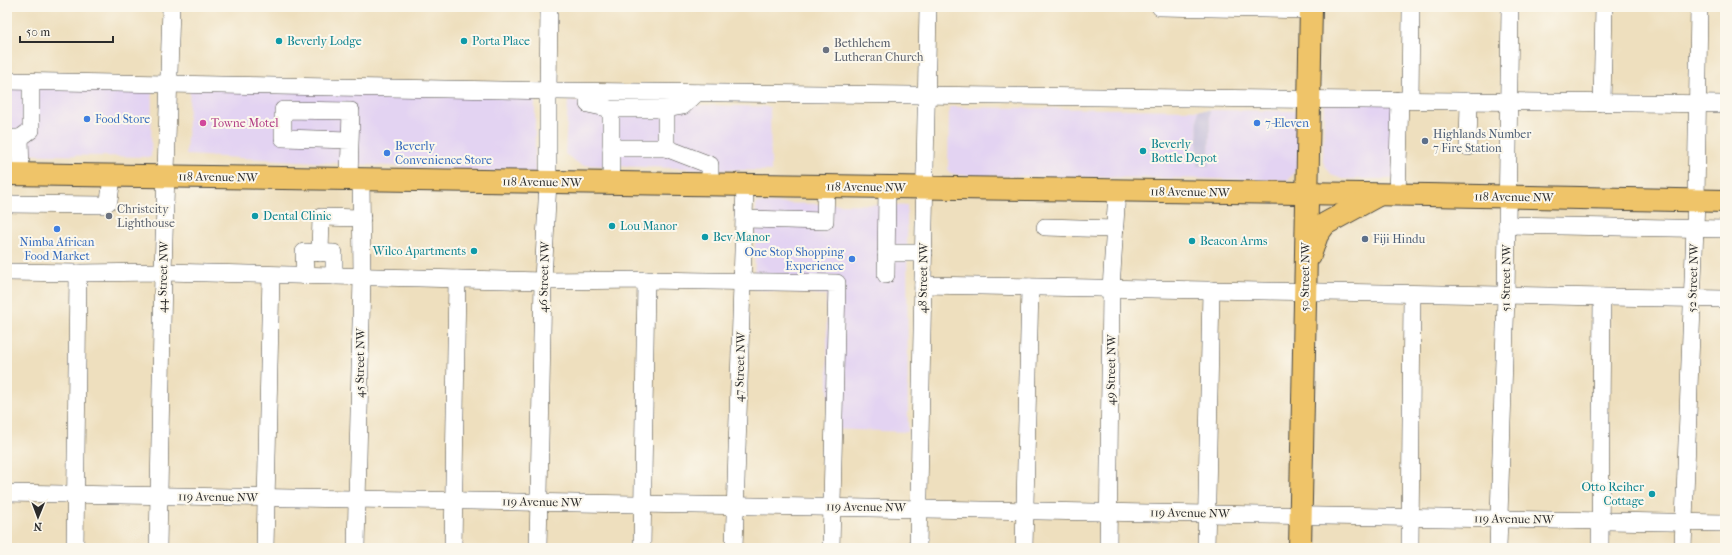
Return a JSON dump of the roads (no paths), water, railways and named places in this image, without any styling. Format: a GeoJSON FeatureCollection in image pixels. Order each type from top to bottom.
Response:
{"type":"FeatureCollection","features":[{"type":"Feature","properties":{"kind":"main road","name":"50 Street NW"},"geometry":{"type":"LineString","coordinates":[[1300,548],[1306,268],[1306,194],[1311,8]]}},
{"type":"Feature","properties":{"kind":"main road","name":"118 Avenue NW"},"geometry":{"type":"LineString","coordinates":[[14,174],[112,177],[166,176],[355,178],[1725,201]]}},
{"type":"Feature","properties":{"kind":"main road"},"geometry":{"type":"LineString","coordinates":[[1306,268],[1317,235],[1325,224],[1388,195]]}},
{"type":"Feature","properties":{"kind":"street","name":"44 Street NW"},"geometry":{"type":"LineString","coordinates":[[158,548],[163,272],[171,7]]}},
{"type":"Feature","properties":{"kind":"street","name":"46 Street NW"},"geometry":{"type":"LineString","coordinates":[[538,548],[544,281],[548,182],[550,7]]}},
{"type":"Feature","properties":{"kind":"street","name":"48 Street NW"},"geometry":{"type":"LineString","coordinates":[[918,548],[928,7]]}},
{"type":"Feature","properties":{"kind":"street"},"geometry":{"type":"LineString","coordinates":[[1160,7],[1311,8]]}},
{"type":"Feature","properties":{"kind":"street"},"geometry":{"type":"LineString","coordinates":[[1388,195],[1405,100],[1411,7]]}},
{"type":"Feature","properties":{"kind":"street","name":"51 Street NW"},"geometry":{"type":"LineString","coordinates":[[1498,548],[1506,296],[1510,7]]}},
{"type":"Feature","properties":{"kind":"street"},"geometry":{"type":"LineString","coordinates":[[1602,103],[1604,7]]}},
{"type":"Feature","properties":{"kind":"street","name":"52 Street NW"},"geometry":{"type":"LineString","coordinates":[[1683,548],[1696,200],[1699,7]]}},
{"type":"Feature","properties":{"kind":"street"},"geometry":{"type":"LineString","coordinates":[[7,80],[588,92],[1725,104]]}},
{"type":"Feature","properties":{"kind":"street"},"geometry":{"type":"LineString","coordinates":[[14,174],[14,138],[31,130],[31,91]]}},
{"type":"Feature","properties":{"kind":"street"},"geometry":{"type":"LineString","coordinates":[[588,92],[588,104],[611,109],[666,109],[683,106],[697,93]]}},
{"type":"Feature","properties":{"kind":"street"},"geometry":{"type":"LineString","coordinates":[[1468,147],[1469,101]]}},
{"type":"Feature","properties":{"kind":"street"},"geometry":{"type":"LineString","coordinates":[[611,109],[612,183]]}},
{"type":"Feature","properties":{"kind":"street"},"geometry":{"type":"LineString","coordinates":[[666,109],[666,148]]}},
{"type":"Feature","properties":{"kind":"street","name":"45 Street NW"},"geometry":{"type":"LineString","coordinates":[[350,140],[362,218],[356,548]]}},
{"type":"Feature","properties":{"kind":"street"},"geometry":{"type":"LineString","coordinates":[[612,148],[666,148],[710,165],[710,184]]}},
{"type":"Feature","properties":{"kind":"street"},"geometry":{"type":"LineString","coordinates":[[7,204],[104,205],[109,201],[112,177]]}},
{"type":"Feature","properties":{"kind":"street","name":"47 Street NW"},"geometry":{"type":"LineString","coordinates":[[734,548],[746,185]]}},
{"type":"Feature","properties":{"kind":"street"},"geometry":{"type":"LineString","coordinates":[[744,219],[825,220],[826,186]]}},
{"type":"Feature","properties":{"kind":"street"},"geometry":{"type":"LineString","coordinates":[[886,276],[887,187]]}},
{"type":"Feature","properties":{"kind":"street","name":"49 Street NW"},"geometry":{"type":"LineString","coordinates":[[1108,548],[1112,289],[1117,191]]}},
{"type":"Feature","properties":{"kind":"street"},"geometry":{"type":"LineString","coordinates":[[320,253],[321,216],[362,218]]}},
{"type":"Feature","properties":{"kind":"street"},"geometry":{"type":"LineString","coordinates":[[1507,225],[1725,229]]}},
{"type":"Feature","properties":{"kind":"street"},"geometry":{"type":"LineString","coordinates":[[1045,227],[1115,229]]}},
{"type":"Feature","properties":{"kind":"street"},"geometry":{"type":"LineString","coordinates":[[305,276],[304,252],[334,253],[334,276]]}},
{"type":"Feature","properties":{"kind":"street"},"geometry":{"type":"LineString","coordinates":[[886,253],[924,253]]}},
{"type":"Feature","properties":{"kind":"street"},"geometry":{"type":"LineString","coordinates":[[7,272],[163,272],[544,281],[646,280],[837,283],[831,548]]}},
{"type":"Feature","properties":{"kind":"street"},"geometry":{"type":"LineString","coordinates":[[75,548],[78,273]]}},
{"type":"Feature","properties":{"kind":"street"},"geometry":{"type":"LineString","coordinates":[[265,548],[271,275]]}},
{"type":"Feature","properties":{"kind":"street"},"geometry":{"type":"LineString","coordinates":[[453,548],[457,279]]}},
{"type":"Feature","properties":{"kind":"street"},"geometry":{"type":"LineString","coordinates":[[642,548],[646,280]]}},
{"type":"Feature","properties":{"kind":"street"},"geometry":{"type":"LineString","coordinates":[[923,286],[1725,300]]}},
{"type":"Feature","properties":{"kind":"street"},"geometry":{"type":"LineString","coordinates":[[1024,548],[1030,287]]}},
{"type":"Feature","properties":{"kind":"street"},"geometry":{"type":"LineString","coordinates":[[1206,548],[1211,290]]}},
{"type":"Feature","properties":{"kind":"street"},"geometry":{"type":"LineString","coordinates":[[1410,548],[1412,294]]}},
{"type":"Feature","properties":{"kind":"street"},"geometry":{"type":"LineString","coordinates":[[1600,548],[1602,297]]}},
{"type":"Feature","properties":{"kind":"street","name":"119 Avenue NW"},"geometry":{"type":"LineString","coordinates":[[7,493],[1410,516],[1725,523]]}},
{"type":"Feature","properties":{"kind":"place","name":"Beverly Lodge"},"geometry":{"type":"Point","coordinates":[279,41]}},
{"type":"Feature","properties":{"kind":"place","name":"Porta Place"},"geometry":{"type":"Point","coordinates":[464,41]}},
{"type":"Feature","properties":{"kind":"place","name":"Bethlehem Lutheran Church"},"geometry":{"type":"Point","coordinates":[826,50]}},
{"type":"Feature","properties":{"kind":"place","name":"Food Store"},"geometry":{"type":"Point","coordinates":[87,119]}},
{"type":"Feature","properties":{"kind":"place","name":"Towne Motel"},"geometry":{"type":"Point","coordinates":[203,123]}},
{"type":"Feature","properties":{"kind":"place","name":"7-Eleven"},"geometry":{"type":"Point","coordinates":[1257,123]}},
{"type":"Feature","properties":{"kind":"place","name":"Highlands Number 7 Fire Station"},"geometry":{"type":"Point","coordinates":[1425,141]}},
{"type":"Feature","properties":{"kind":"place","name":"Beverly Bottle Depot"},"geometry":{"type":"Point","coordinates":[1143,151]}},
{"type":"Feature","properties":{"kind":"place","name":"Beverly Convenience Store"},"geometry":{"type":"Point","coordinates":[387,153]}},
{"type":"Feature","properties":{"kind":"place","name":"Christcity Lighthouse"},"geometry":{"type":"Point","coordinates":[109,216]}},
{"type":"Feature","properties":{"kind":"place","name":"Dental Clinic"},"geometry":{"type":"Point","coordinates":[255,216]}},
{"type":"Feature","properties":{"kind":"place","name":"Lou Manor"},"geometry":{"type":"Point","coordinates":[612,226]}},
{"type":"Feature","properties":{"kind":"place","name":"Nimba African Food Market"},"geometry":{"type":"Point","coordinates":[57,229]}},
{"type":"Feature","properties":{"kind":"place","name":"Bev Manor"},"geometry":{"type":"Point","coordinates":[705,237]}},
{"type":"Feature","properties":{"kind":"place","name":"Fiji Hindu"},"geometry":{"type":"Point","coordinates":[1365,239]}},
{"type":"Feature","properties":{"kind":"place","name":"Beacon Arms"},"geometry":{"type":"Point","coordinates":[1192,241]}},
{"type":"Feature","properties":{"kind":"place","name":"Wilco Apartments"},"geometry":{"type":"Point","coordinates":[474,251]}},
{"type":"Feature","properties":{"kind":"place","name":"One Stop Shopping Experience"},"geometry":{"type":"Point","coordinates":[852,259]}},
{"type":"Feature","properties":{"kind":"place","name":"Otto Reiher Cottage"},"geometry":{"type":"Point","coordinates":[1652,494]}}]}
